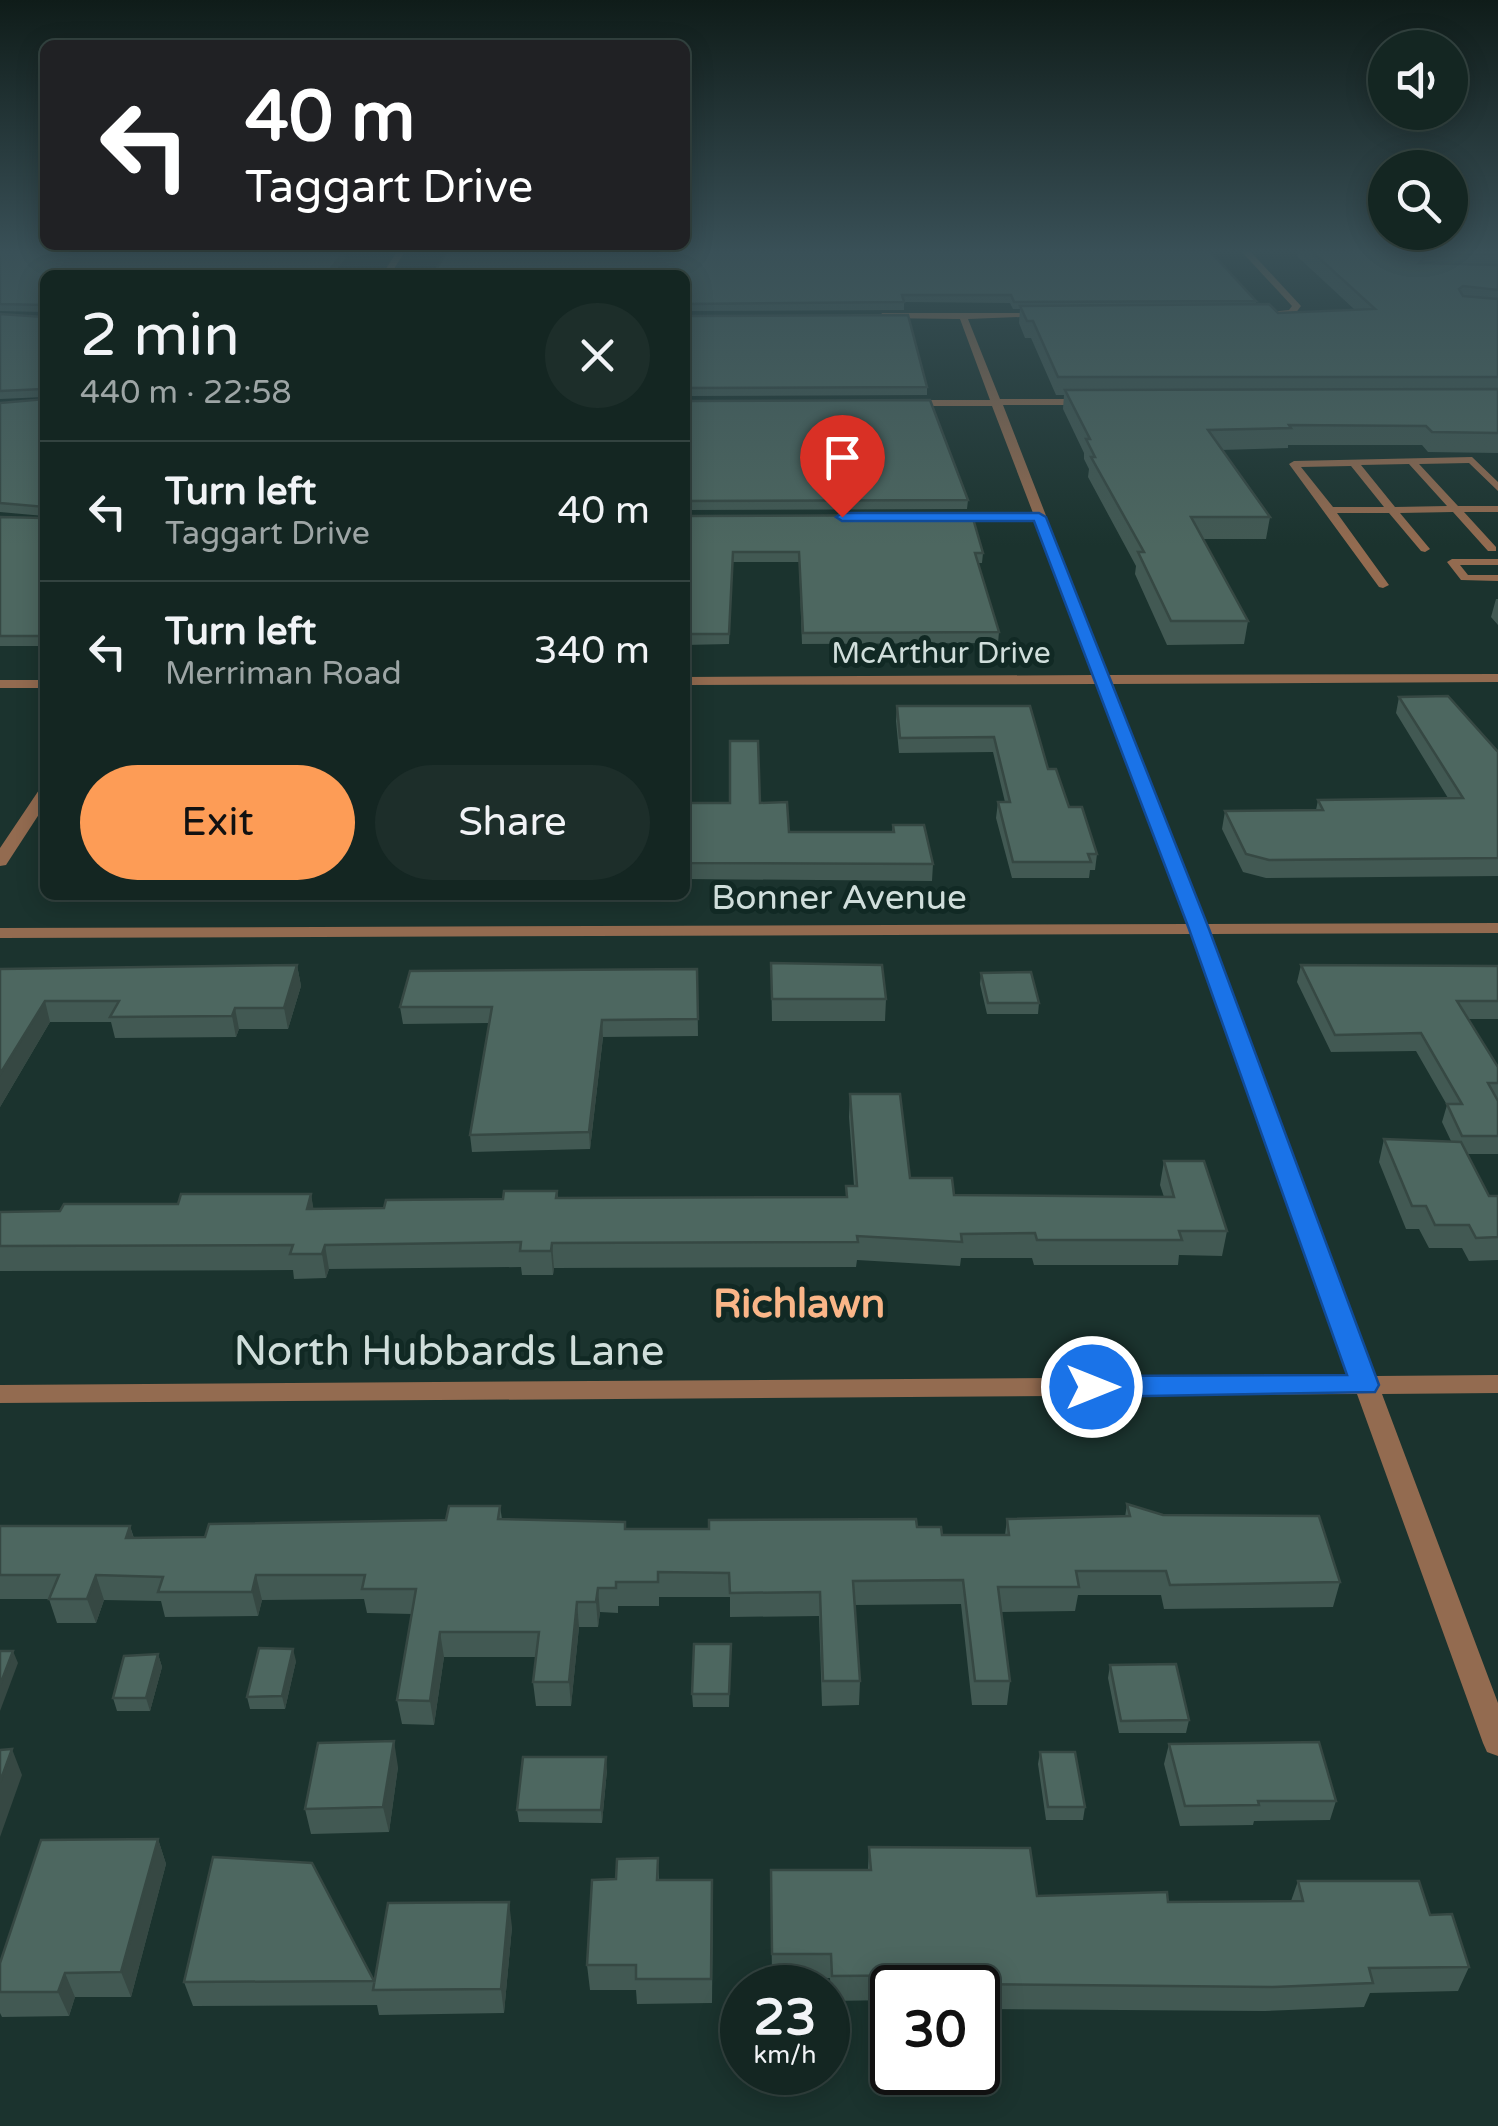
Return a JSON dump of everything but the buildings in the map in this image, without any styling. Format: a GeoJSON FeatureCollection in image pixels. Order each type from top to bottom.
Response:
{"type":"FeatureCollection","features":[{"type":"Feature","properties":{"kind":"street"},"geometry":{"type":"LineString","coordinates":[[975,348],[1199,929],[1498,1743]]}},
{"type":"Feature","properties":{"kind":"street"},"geometry":{"type":"LineString","coordinates":[[898,402],[1112,402]]}},
{"type":"Feature","properties":{"kind":"street"},"geometry":{"type":"LineString","coordinates":[[921,517],[1039,517]]}},
{"type":"Feature","properties":{"kind":"street","name":"McArthur Drive"},"geometry":{"type":"LineString","coordinates":[[690,681],[1498,678]]}},
{"type":"Feature","properties":{"kind":"street"},"geometry":{"type":"LineString","coordinates":[[0,684],[40,684]]}},
{"type":"Feature","properties":{"kind":"street"},"geometry":{"type":"LineString","coordinates":[[0,861],[40,801]]}},
{"type":"Feature","properties":{"kind":"street","name":"Bonner Avenue"},"geometry":{"type":"LineString","coordinates":[[0,932],[1498,928]]}},
{"type":"Feature","properties":{"kind":"street","name":"North Hubbards Lane"},"geometry":{"type":"LineString","coordinates":[[0,1394],[1498,1384]]}},
{"type":"Feature","properties":{"kind":"lane"},"geometry":{"type":"LineString","coordinates":[[1383,584],[1294,464],[1472,460],[1498,488]]}},
{"type":"Feature","properties":{"kind":"lane"},"geometry":{"type":"LineString","coordinates":[[1352,461],[1426,549]]}},
{"type":"Feature","properties":{"kind":"lane"},"geometry":{"type":"LineString","coordinates":[[1411,461],[1492,549]]}},
{"type":"Feature","properties":{"kind":"lane"},"geometry":{"type":"LineString","coordinates":[[1330,510],[1498,510]]}},
{"type":"Feature","properties":{"kind":"lane"},"geometry":{"type":"LineString","coordinates":[[1498,562],[1452,562],[1465,578],[1498,578]]}},
{"type":"Feature","properties":{"kind":"district","name":"Richlawn"},"geometry":{"type":"Point","coordinates":[799,1304]}},
{"type":"Feature","properties":{"kind":"route"},"geometry":{"type":"LineString","coordinates":[[842,517],[1039,517],[1199,929],[1365,1385],[1092,1387]]}}]}
